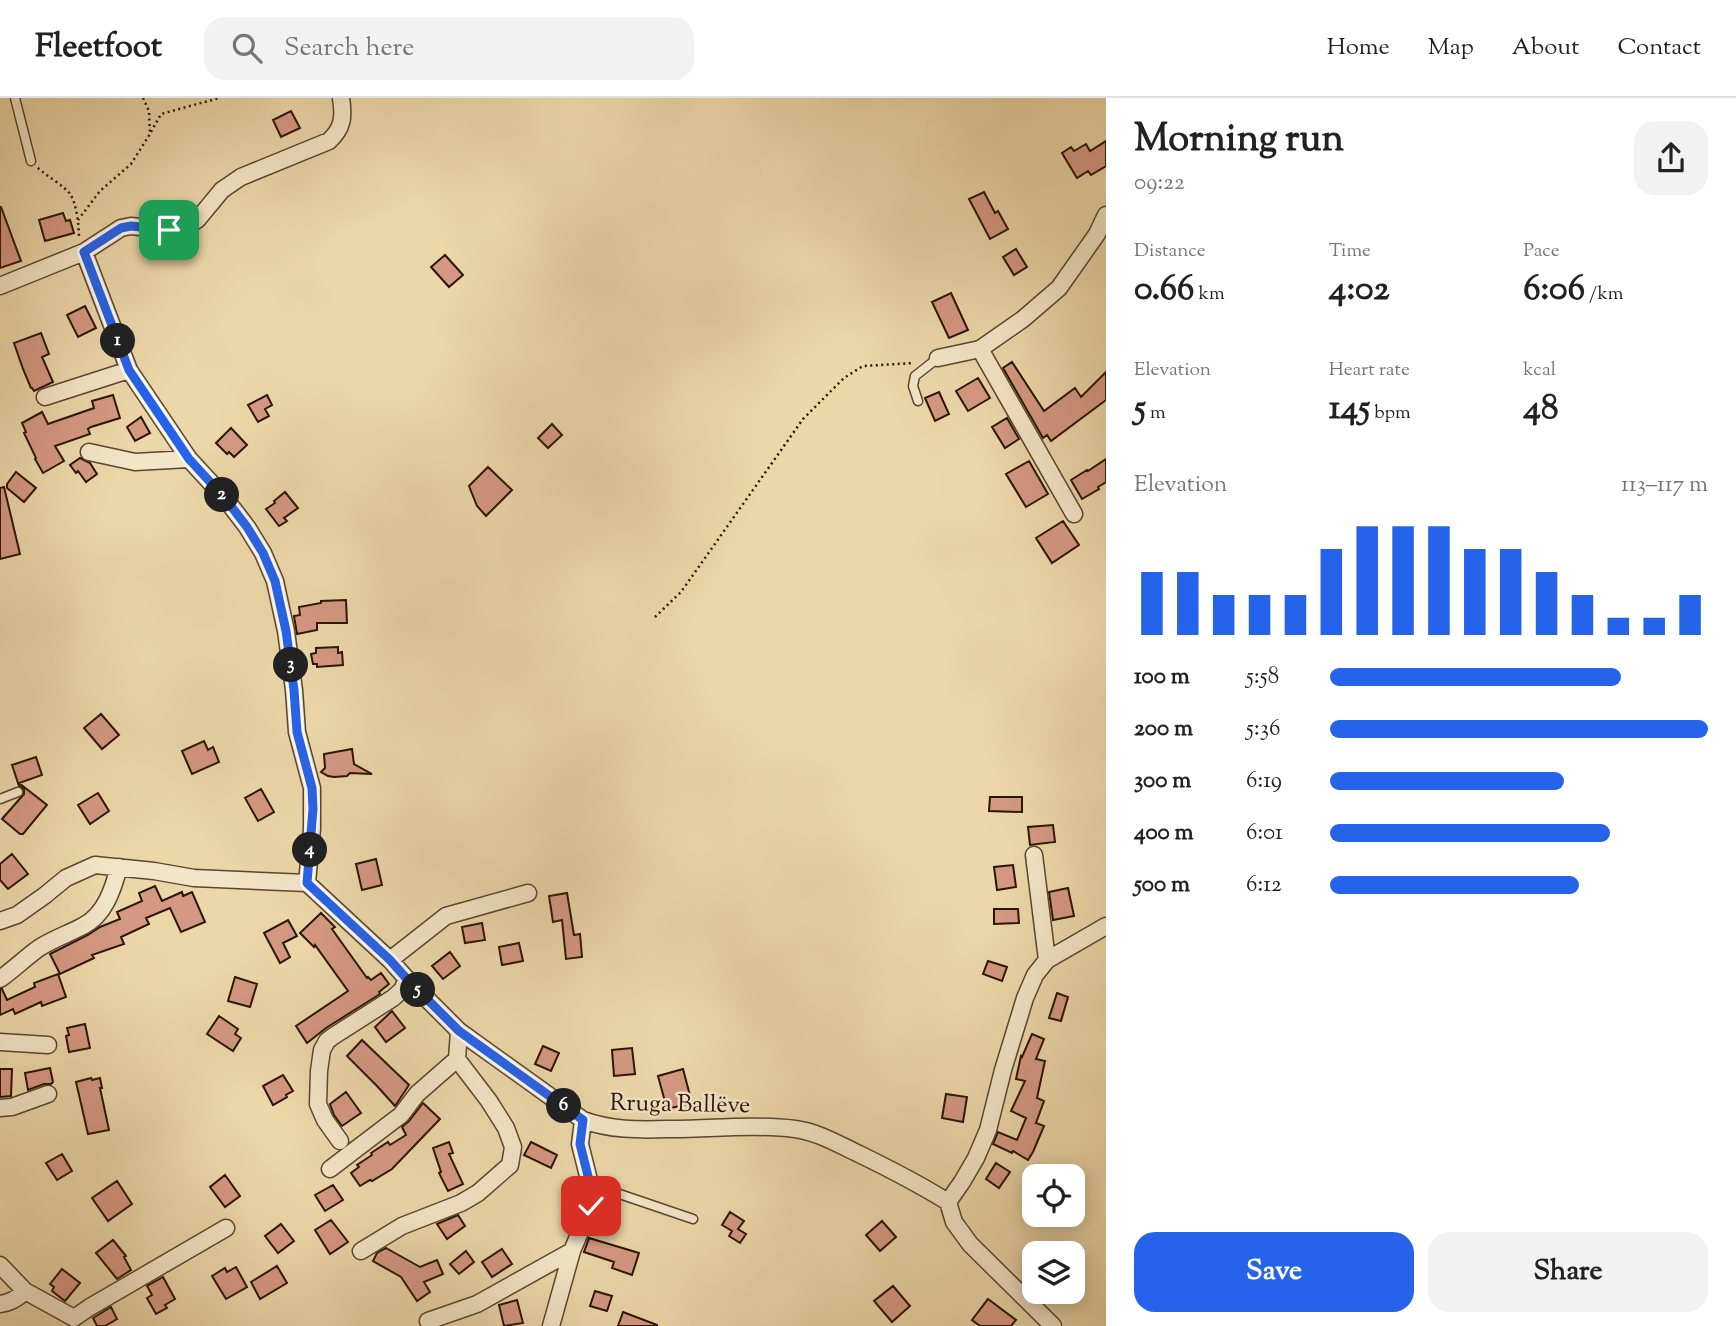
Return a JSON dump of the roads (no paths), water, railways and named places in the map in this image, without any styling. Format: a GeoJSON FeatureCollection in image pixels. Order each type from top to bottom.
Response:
{"type":"FeatureCollection","features":[{"type":"Feature","properties":{"kind":"street"},"geometry":{"type":"LineString","coordinates":[[0,286],[81,253],[121,228],[186,228],[198,219],[222,190],[241,177],[329,141],[338,132],[341,98]]}},
{"type":"Feature","properties":{"kind":"street"},"geometry":{"type":"LineString","coordinates":[[938,358],[980,349],[1023,320],[1059,288],[1097,234],[1106,215]]}},
{"type":"Feature","properties":{"kind":"street"},"geometry":{"type":"LineString","coordinates":[[0,921],[17,915],[66,878],[94,865],[194,878],[307,883],[313,809],[312,788],[297,732],[286,631],[275,581],[263,553],[247,527],[189,459],[129,370],[81,253]]}},
{"type":"Feature","properties":{"kind":"street"},"geometry":{"type":"LineString","coordinates":[[980,349],[1074,514]]}},
{"type":"Feature","properties":{"kind":"street"},"geometry":{"type":"LineString","coordinates":[[45,397],[129,370]]}},
{"type":"Feature","properties":{"kind":"street"},"geometry":{"type":"LineString","coordinates":[[89,452],[135,462],[189,459]]}},
{"type":"Feature","properties":{"kind":"street"},"geometry":{"type":"LineString","coordinates":[[1034,855],[1047,960]]}},
{"type":"Feature","properties":{"kind":"street"},"geometry":{"type":"LineString","coordinates":[[0,979],[37,949],[86,925],[99,914],[110,894],[119,867]]}},
{"type":"Feature","properties":{"kind":"street","name":"Rruga Ballëve"},"geometry":{"type":"LineString","coordinates":[[307,883],[390,960],[459,1031],[583,1120],[634,1130],[756,1128],[812,1132],[913,1180],[948,1202]]}},
{"type":"Feature","properties":{"kind":"street"},"geometry":{"type":"LineString","coordinates":[[390,960],[446,916],[528,893]]}},
{"type":"Feature","properties":{"kind":"street"},"geometry":{"type":"LineString","coordinates":[[1048,1324],[970,1244],[954,1222],[948,1202],[976,1158],[988,1130],[1003,1070],[1025,998],[1035,975],[1047,960],[1106,926]]}},
{"type":"Feature","properties":{"kind":"street"},"geometry":{"type":"LineString","coordinates":[[340,1141],[325,1120],[318,1104],[319,1071],[324,1045],[332,1037],[393,998],[403,989],[406,978]]}},
{"type":"Feature","properties":{"kind":"street"},"geometry":{"type":"LineString","coordinates":[[361,1251],[402,1226],[478,1193],[510,1165],[513,1147],[506,1128],[457,1059],[459,1031]]}},
{"type":"Feature","properties":{"kind":"street"},"geometry":{"type":"LineString","coordinates":[[0,1042],[48,1045]]}},
{"type":"Feature","properties":{"kind":"street"},"geometry":{"type":"LineString","coordinates":[[330,1169],[401,1115],[417,1094],[457,1059]]}},
{"type":"Feature","properties":{"kind":"street"},"geometry":{"type":"LineString","coordinates":[[0,1108],[12,1107],[48,1094]]}},
{"type":"Feature","properties":{"kind":"street"},"geometry":{"type":"LineString","coordinates":[[551,1326],[572,1251],[591,1206],[590,1184],[580,1144],[583,1120]]}},
{"type":"Feature","properties":{"kind":"street"},"geometry":{"type":"LineString","coordinates":[[0,1265],[25,1291],[76,1322],[90,1307],[226,1228]]}},
{"type":"Feature","properties":{"kind":"street"},"geometry":{"type":"LineString","coordinates":[[428,1321],[477,1304],[572,1251]]}},
{"type":"Feature","properties":{"kind":"street"},"geometry":{"type":"LineString","coordinates":[[0,1304],[18,1298],[25,1291]]}},
{"type":"Feature","properties":{"kind":"lane"},"geometry":{"type":"LineString","coordinates":[[15,98],[31,161]]}},
{"type":"Feature","properties":{"kind":"lane"},"geometry":{"type":"LineString","coordinates":[[918,401],[914,386],[915,376],[938,358]]}},
{"type":"Feature","properties":{"kind":"lane"},"geometry":{"type":"LineString","coordinates":[[0,799],[18,792]]}},
{"type":"Feature","properties":{"kind":"lane"},"geometry":{"type":"LineString","coordinates":[[590,1184],[693,1219]]}}]}
